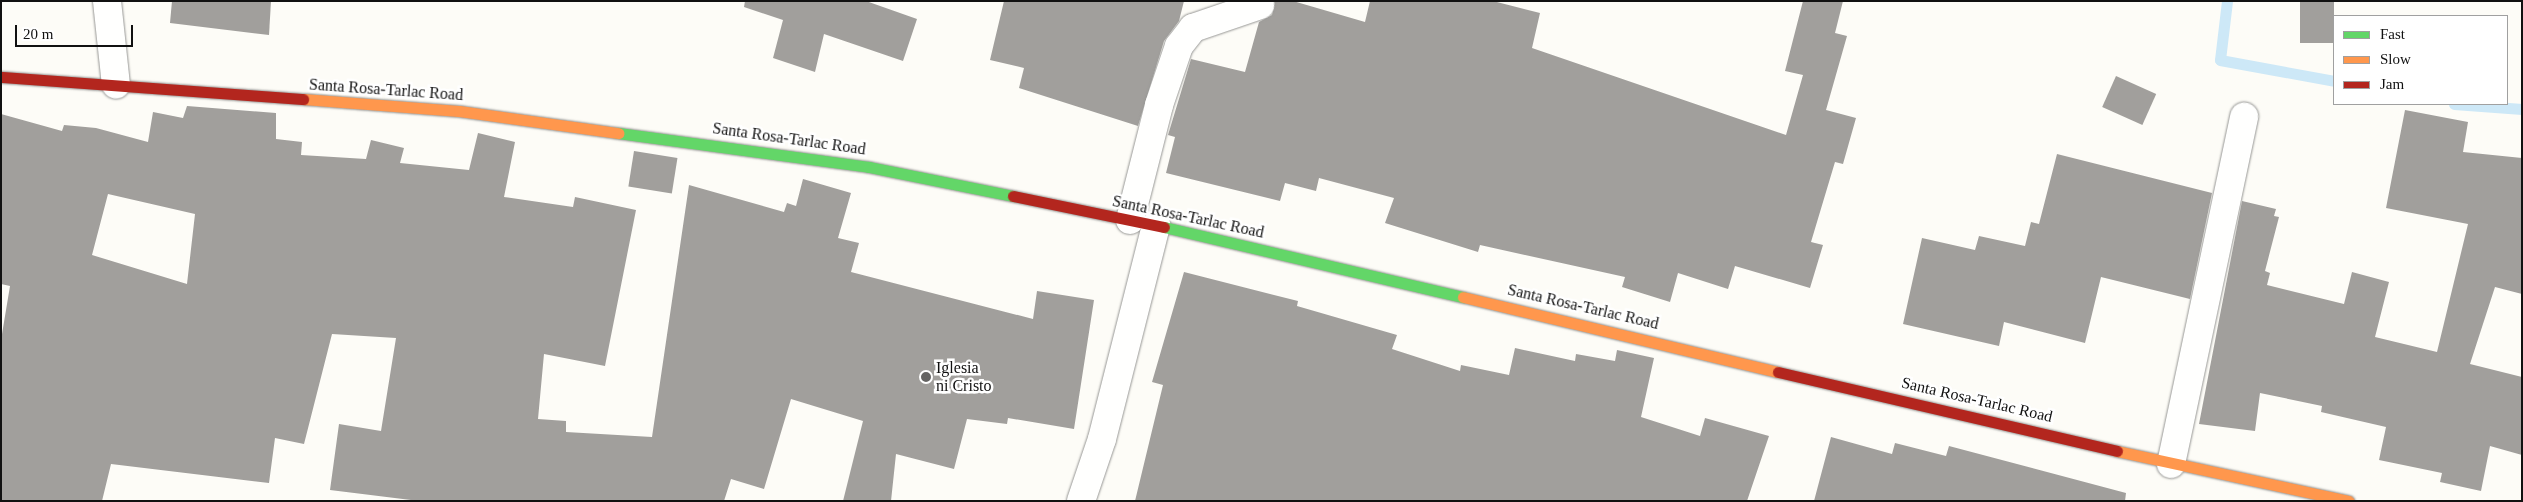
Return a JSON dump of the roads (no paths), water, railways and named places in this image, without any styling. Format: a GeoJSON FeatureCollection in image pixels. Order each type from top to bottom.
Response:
{"type":"FeatureCollection","features":[{"type":"Feature","properties":{"kind":"highway","name":"Santa Rosa-Tarlac Road"},"geometry":{"type":"LineString","coordinates":[[1,77],[459,111],[606,129],[869,167],[1143,223],[2171,464],[2349,501]]}},
{"type":"Feature","properties":{"kind":"street"},"geometry":{"type":"LineString","coordinates":[[106,1],[116,86]]}},
{"type":"Feature","properties":{"kind":"street"},"geometry":{"type":"LineString","coordinates":[[1081,501],[1102,439],[1143,223],[1159,105],[1179,46],[1193,28],[1260,5]]}},
{"type":"Feature","properties":{"kind":"street"},"geometry":{"type":"LineString","coordinates":[[2171,464],[2244,117]]}},
{"type":"Feature","properties":{"kind":"waterway"},"geometry":{"type":"LineString","coordinates":[[2227,1],[2220,60],[2333,81]]}},
{"type":"Feature","properties":{"kind":"waterway"},"geometry":{"type":"LineString","coordinates":[[2468,105],[2522,109]]}},
{"type":"Feature","properties":{"kind":"place","name":"Iglesia ni Cristo"},"geometry":{"type":"Point","coordinates":[926,377]}}]}
